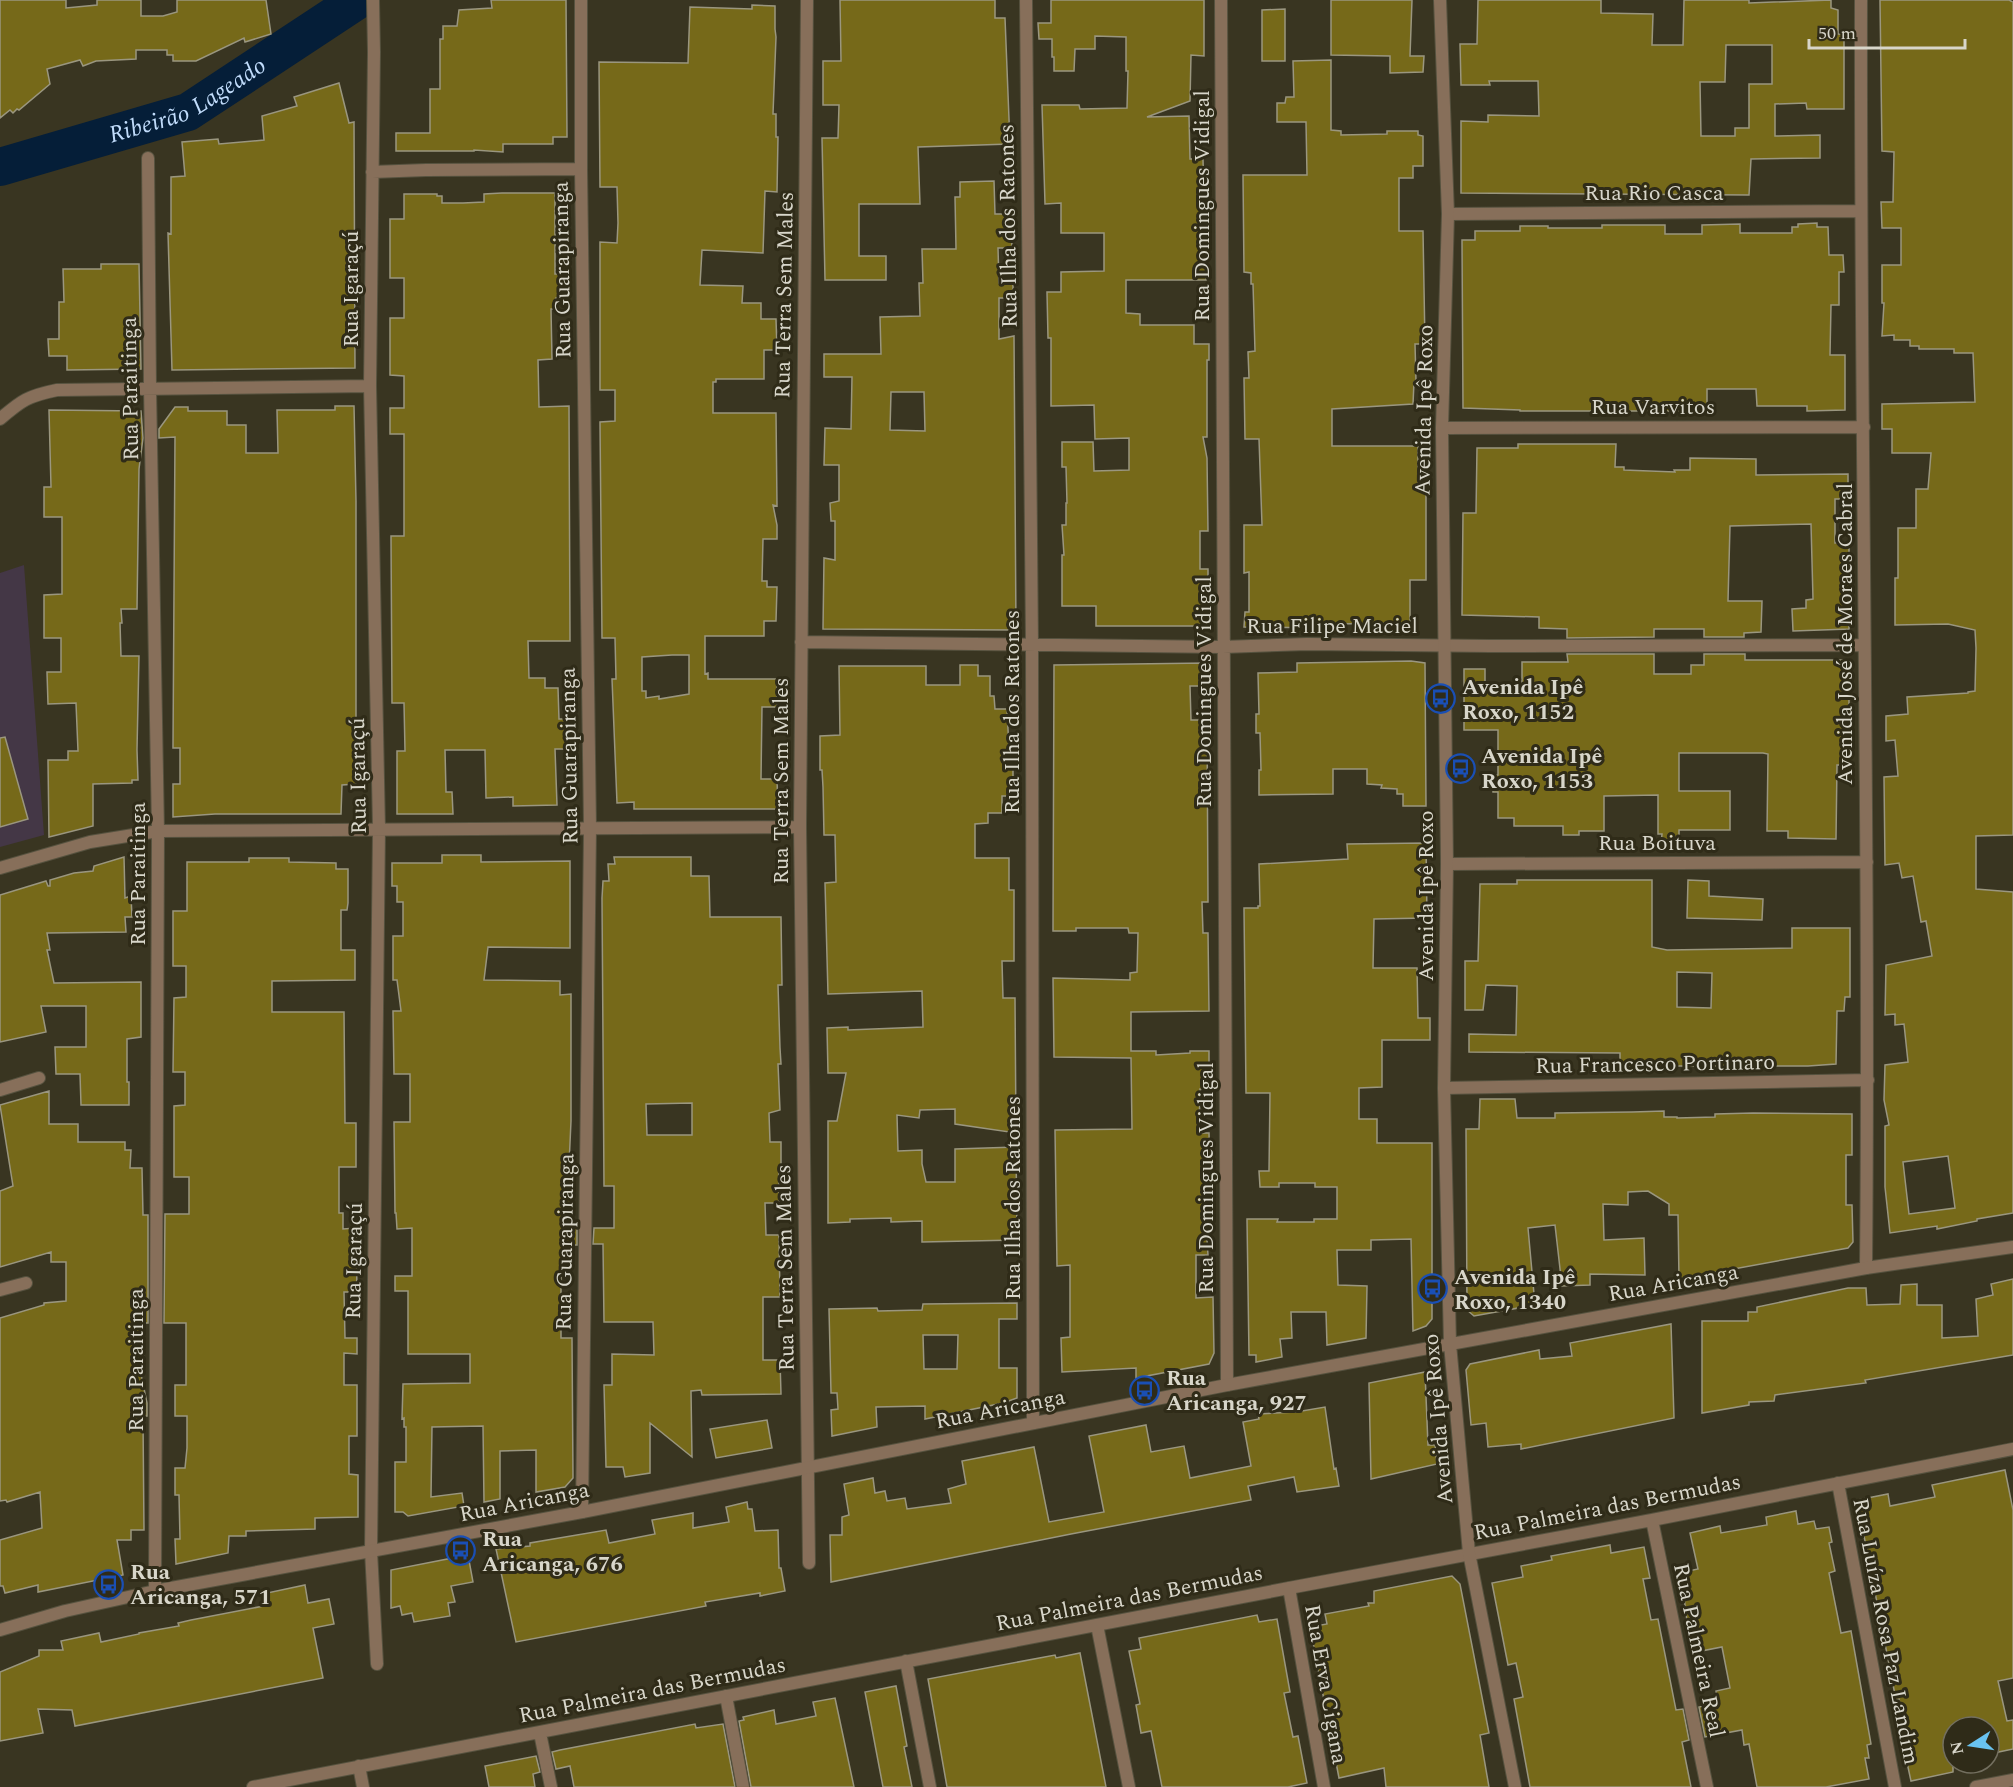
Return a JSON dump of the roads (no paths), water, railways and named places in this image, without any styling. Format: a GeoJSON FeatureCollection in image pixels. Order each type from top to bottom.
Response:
{"type":"FeatureCollection","features":[{"type":"Feature","properties":{"kind":"street","name":"Rua Igaraçú"},"geometry":{"type":"LineString","coordinates":[[373,0],[370,386],[379,829],[371,1551],[377,1664]]}},
{"type":"Feature","properties":{"kind":"street","name":"Rua Guarapiranga"},"geometry":{"type":"LineString","coordinates":[[581,0],[581,170],[590,828],[582,1512]]}},
{"type":"Feature","properties":{"kind":"street","name":"Rua Terra Sem Males"},"geometry":{"type":"LineString","coordinates":[[807,0],[800,827],[809,1563]]}},
{"type":"Feature","properties":{"kind":"street","name":"Rua Ilha dos Ratones"},"geometry":{"type":"LineString","coordinates":[[1026,0],[1032,645],[1033,1423]]}},
{"type":"Feature","properties":{"kind":"street","name":"Rua Domingues Vidigal"},"geometry":{"type":"LineString","coordinates":[[1221,0],[1227,1384]]}},
{"type":"Feature","properties":{"kind":"street","name":"Avenida Ipê Roxo"},"geometry":{"type":"LineString","coordinates":[[1440,0],[1448,214],[1442,428],[1447,864],[1444,1088],[1450,1344],[1469,1553],[1515,1787]]}},
{"type":"Feature","properties":{"kind":"street","name":"Avenida José de Moraes Cabral"},"geometry":{"type":"LineString","coordinates":[[1861,0],[1868,1080],[1866,1268]]}},
{"type":"Feature","properties":{"kind":"street","name":"Rua Paraitinga"},"geometry":{"type":"LineString","coordinates":[[148,158],[159,831],[155,1591]]}},
{"type":"Feature","properties":{"kind":"street"},"geometry":{"type":"LineString","coordinates":[[372,172],[581,170]]}},
{"type":"Feature","properties":{"kind":"street","name":"Rua Rio Casca"},"geometry":{"type":"LineString","coordinates":[[1448,214],[1861,211]]}},
{"type":"Feature","properties":{"kind":"street"},"geometry":{"type":"LineString","coordinates":[[0,419],[33,395],[49,392],[150,388],[370,386]]}},
{"type":"Feature","properties":{"kind":"street","name":"Rua Varvitos"},"geometry":{"type":"LineString","coordinates":[[1442,428],[1864,427]]}},
{"type":"Feature","properties":{"kind":"street","name":"Rua Filipe Maciel"},"geometry":{"type":"LineString","coordinates":[[801,642],[1223,647],[1864,645]]}},
{"type":"Feature","properties":{"kind":"street"},"geometry":{"type":"LineString","coordinates":[[0,868],[90,842],[159,831],[800,827]]}},
{"type":"Feature","properties":{"kind":"street","name":"Rua Boituva"},"geometry":{"type":"LineString","coordinates":[[1447,864],[1867,862]]}},
{"type":"Feature","properties":{"kind":"street"},"geometry":{"type":"LineString","coordinates":[[0,1090],[39,1078]]}},
{"type":"Feature","properties":{"kind":"street","name":"Rua Francesco Portinaro"},"geometry":{"type":"LineString","coordinates":[[1444,1088],[1868,1080]]}},
{"type":"Feature","properties":{"kind":"street","name":"Rua Aricanga"},"geometry":{"type":"LineString","coordinates":[[0,1630],[65,1611],[155,1591],[582,1512],[1227,1384],[1866,1268],[2013,1247]]}},
{"type":"Feature","properties":{"kind":"street"},"geometry":{"type":"LineString","coordinates":[[0,1290],[26,1283]]}},
{"type":"Feature","properties":{"kind":"street","name":"Rua Palmeira das Bermudas"},"geometry":{"type":"LineString","coordinates":[[253,1787],[2013,1449]]}},
{"type":"Feature","properties":{"kind":"street","name":"Rua Luíza Rosa Paz Landim"},"geometry":{"type":"LineString","coordinates":[[1838,1483],[1895,1787]]}},
{"type":"Feature","properties":{"kind":"street","name":"Rua Palmeira Real"},"geometry":{"type":"LineString","coordinates":[[1652,1520],[1707,1787]]}},
{"type":"Feature","properties":{"kind":"street","name":"Rua Erva Cigana"},"geometry":{"type":"LineString","coordinates":[[1288,1588],[1324,1787]]}},
{"type":"Feature","properties":{"kind":"street"},"geometry":{"type":"LineString","coordinates":[[1097,1625],[1129,1787]]}},
{"type":"Feature","properties":{"kind":"street"},"geometry":{"type":"LineString","coordinates":[[906,1661],[930,1787]]}},
{"type":"Feature","properties":{"kind":"street"},"geometry":{"type":"LineString","coordinates":[[726,1696],[743,1787]]}},
{"type":"Feature","properties":{"kind":"street"},"geometry":{"type":"LineString","coordinates":[[540,1733],[550,1787]]}},
{"type":"Feature","properties":{"kind":"street"},"geometry":{"type":"LineString","coordinates":[[359,1766],[363,1787]]}},
{"type":"Feature","properties":{"kind":"street"},"geometry":{"type":"LineString","coordinates":[[1976,1787],[2013,1780]]}},
{"type":"Feature","properties":{"kind":"waterway","name":"Ribeirão Lageado"},"geometry":{"type":"LineString","coordinates":[[0,167],[188,112],[358,0]]}},
{"type":"Feature","properties":{"kind":"place","name":"Avenida Ipê Roxo, 1152"},"geometry":{"type":"Point","coordinates":[1441,699]}},
{"type":"Feature","properties":{"kind":"place","name":"Avenida Ipê Roxo, 1153"},"geometry":{"type":"Point","coordinates":[1460,768]}},
{"type":"Feature","properties":{"kind":"place","name":"Avenida Ipê Roxo, 1340"},"geometry":{"type":"Point","coordinates":[1433,1289]}},
{"type":"Feature","properties":{"kind":"place","name":"Rua Aricanga, 927"},"geometry":{"type":"Point","coordinates":[1145,1390]}},
{"type":"Feature","properties":{"kind":"place","name":"Rua Aricanga, 676"},"geometry":{"type":"Point","coordinates":[461,1551]}},
{"type":"Feature","properties":{"kind":"place","name":"Rua Aricanga, 571"},"geometry":{"type":"Point","coordinates":[109,1584]}}]}
